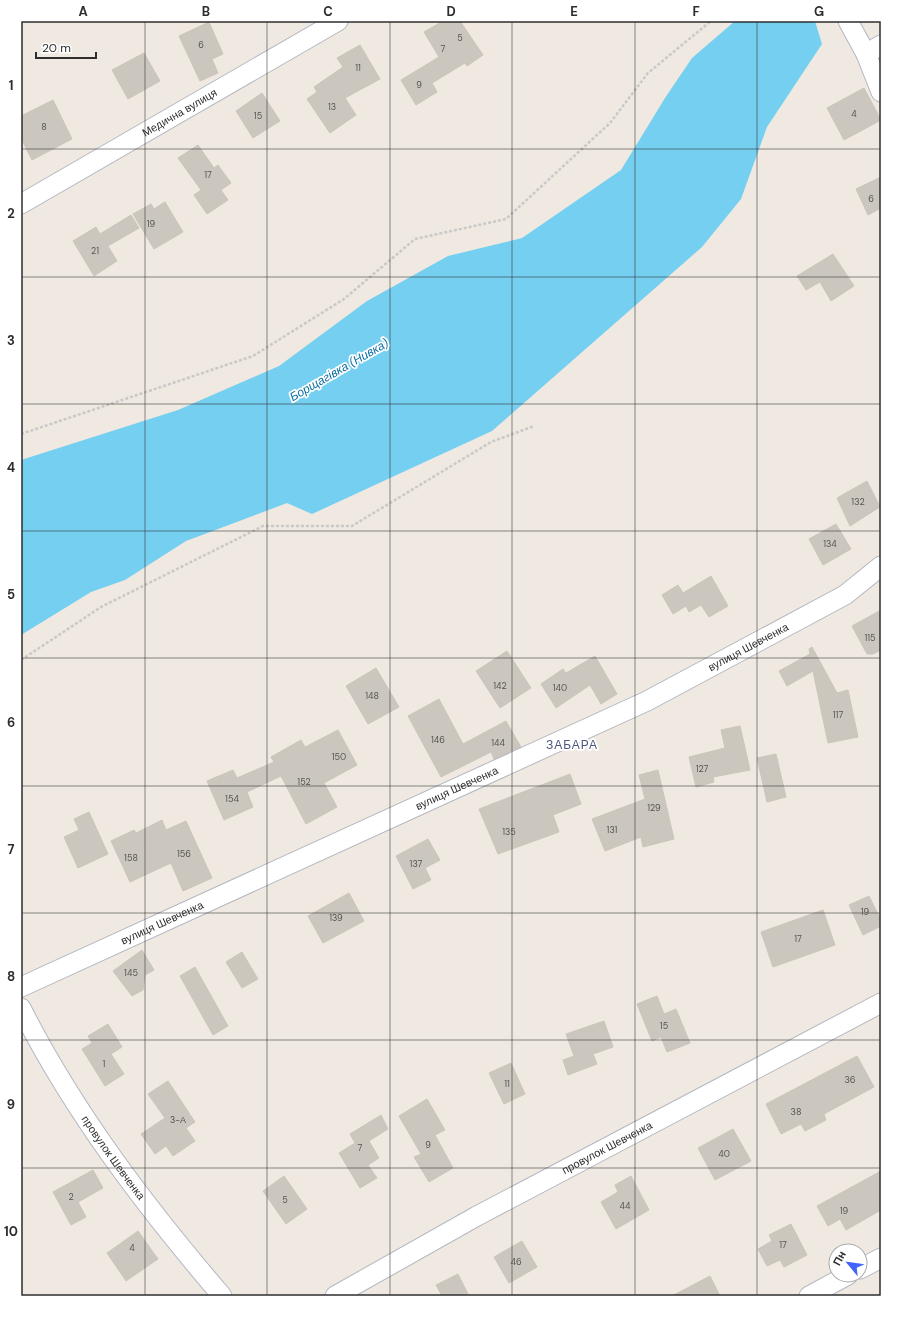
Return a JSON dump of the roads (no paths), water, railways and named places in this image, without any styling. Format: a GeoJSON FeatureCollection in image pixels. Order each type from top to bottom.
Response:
{"type":"FeatureCollection","features":[{"type":"Feature","properties":{"kind":"street","name":"Медична вулиця"},"geometry":{"type":"LineString","coordinates":[[21,204],[338,21]]}},
{"type":"Feature","properties":{"kind":"street"},"geometry":{"type":"LineString","coordinates":[[848,21],[873,49],[881,92]]}},
{"type":"Feature","properties":{"kind":"street","name":"вулиця Шевченка"},"geometry":{"type":"LineString","coordinates":[[21,987],[647,701],[845,595],[881,566]]}},
{"type":"Feature","properties":{"kind":"street","name":"провулок Шевченка"},"geometry":{"type":"LineString","coordinates":[[335,1296],[477,1216],[881,1003]]}},
{"type":"Feature","properties":{"kind":"street","name":"провулок Шевченка"},"geometry":{"type":"LineString","coordinates":[[21,1008],[42,1049],[86,1118],[122,1170],[173,1239],[222,1296]]}},
{"type":"Feature","properties":{"kind":"street"},"geometry":{"type":"LineString","coordinates":[[868,1265],[881,1258]]}},
{"type":"Feature","properties":{"kind":"street"},"geometry":{"type":"LineString","coordinates":[[809,1296],[833,1283]]}},
{"type":"Feature","properties":{"kind":"water","name":"Борщагівка (Нивка)"},"geometry":{"type":"Polygon","coordinates":[[[735,21],[815,21],[822,44],[767,127],[741,199],[702,247],[492,431],[312,514],[287,503],[186,541],[125,580],[91,592],[21,635],[21,460],[178,410],[279,366],[367,301],[448,256],[522,238],[621,170],[665,98],[692,58],[735,21]]]}},
{"type":"Feature","properties":{"kind":"district","name":"ЗАБАРА"},"geometry":{"type":"Point","coordinates":[572,745]}}]}
